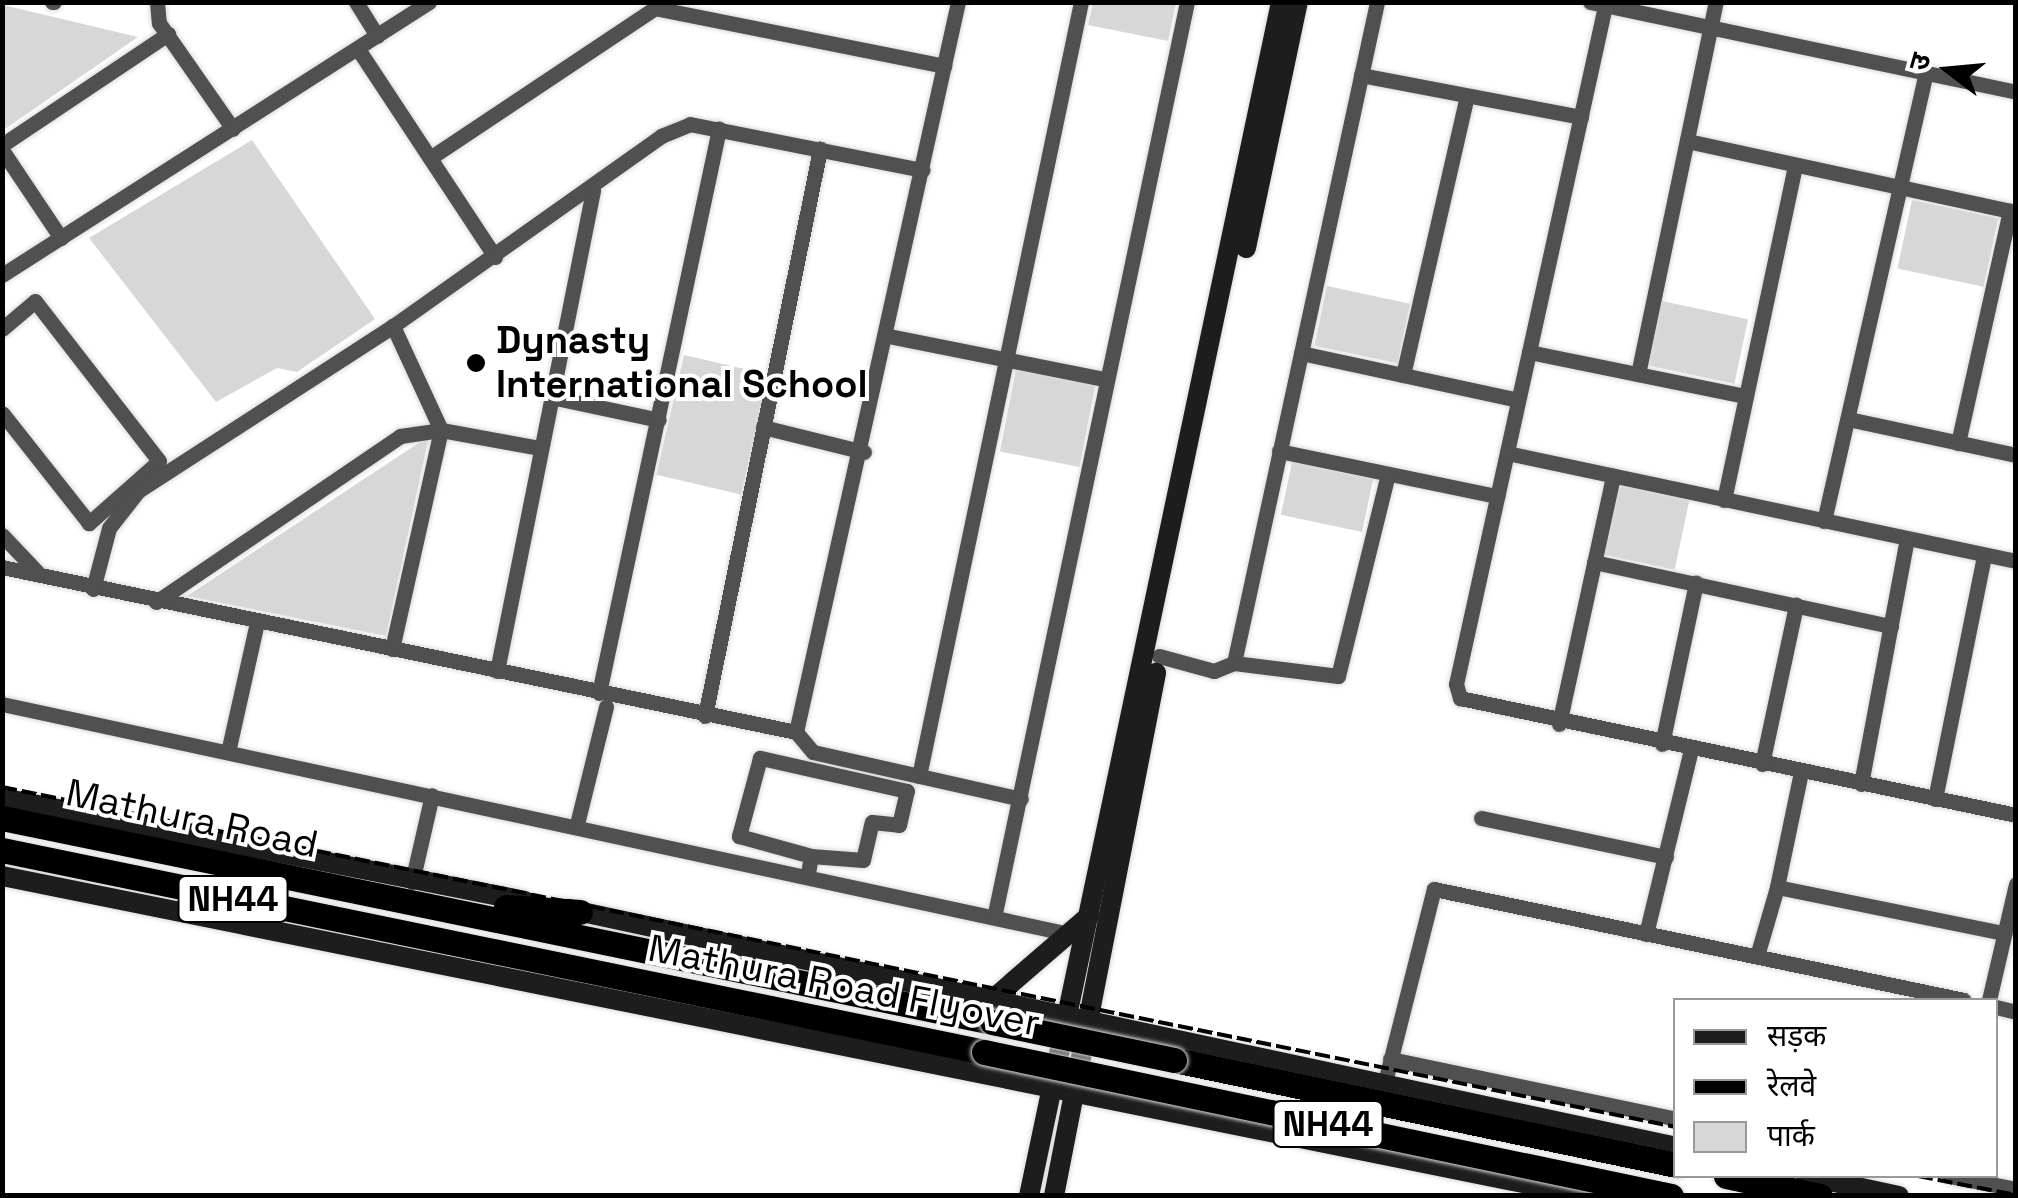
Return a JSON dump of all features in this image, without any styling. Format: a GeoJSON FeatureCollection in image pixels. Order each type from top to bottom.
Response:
{"type":"FeatureCollection","features":[{"type":"Feature","properties":{"kind":"highway","name":"Mathura Road"},"geometry":{"type":"LineString","coordinates":[[2,818],[367,893]]}},
{"type":"Feature","properties":{"kind":"highway","name":"Mathura Road Flyover"},"geometry":{"type":"LineString","coordinates":[[2,850],[1671,1196]]}},
{"type":"Feature","properties":{"kind":"highway"},"geometry":{"type":"LineString","coordinates":[[367,893],[580,912]]}},
{"type":"Feature","properties":{"kind":"highway","name":"Mathura Road Flyover"},"geometry":{"type":"LineString","coordinates":[[367,893],[1673,1164]]}},
{"type":"Feature","properties":{"kind":"highway"},"geometry":{"type":"LineString","coordinates":[[1735,1178],[1820,1196]]}},
{"type":"Feature","properties":{"kind":"main road"},"geometry":{"type":"LineString","coordinates":[[1029,1196],[1281,2]]}},
{"type":"Feature","properties":{"kind":"main road"},"geometry":{"type":"LineString","coordinates":[[1054,1196],[1093,1028],[1159,656],[1298,2]]}},
{"type":"Feature","properties":{"kind":"main road"},"geometry":{"type":"LineString","coordinates":[[2,798],[412,882],[580,912],[1093,1028],[1673,1145]]}},
{"type":"Feature","properties":{"kind":"main road"},"geometry":{"type":"LineString","coordinates":[[2,876],[1588,1196]]}},
{"type":"Feature","properties":{"kind":"main road"},"geometry":{"type":"LineString","coordinates":[[986,1005],[1090,914]]}},
{"type":"Feature","properties":{"kind":"main road"},"geometry":{"type":"LineString","coordinates":[[1010,1078],[1021,1049],[1016,1011]]}},
{"type":"Feature","properties":{"kind":"main road"},"geometry":{"type":"LineString","coordinates":[[1157,1108],[1145,1074],[1164,1043]]}},
{"type":"Feature","properties":{"kind":"main road"},"geometry":{"type":"LineString","coordinates":[[1010,1078],[1044,1131]]}},
{"type":"Feature","properties":{"kind":"main road"},"geometry":{"type":"LineString","coordinates":[[1069,1133],[1090,1111],[1106,1110],[1222,1135],[1274,1133]]}},
{"type":"Feature","properties":{"kind":"main road"},"geometry":{"type":"LineString","coordinates":[[1815,1178],[1898,1196]]}},
{"type":"Feature","properties":{"kind":"street"},"geometry":{"type":"LineString","coordinates":[[157,2],[168,34],[233,129]]}},
{"type":"Feature","properties":{"kind":"street"},"geometry":{"type":"LineString","coordinates":[[356,2],[378,36]]}},
{"type":"Feature","properties":{"kind":"street"},"geometry":{"type":"LineString","coordinates":[[2,275],[430,2]]}},
{"type":"Feature","properties":{"kind":"street"},"geometry":{"type":"LineString","coordinates":[[796,732],[864,452],[958,2]]}},
{"type":"Feature","properties":{"kind":"street"},"geometry":{"type":"LineString","coordinates":[[919,776],[1081,2]]}},
{"type":"Feature","properties":{"kind":"street"},"geometry":{"type":"LineString","coordinates":[[995,913],[1022,799],[1186,2]]}},
{"type":"Feature","properties":{"kind":"street"},"geometry":{"type":"LineString","coordinates":[[1234,663],[1377,2]]}},
{"type":"Feature","properties":{"kind":"street"},"geometry":{"type":"LineString","coordinates":[[1638,374],[1716,2]]}},
{"type":"Feature","properties":{"kind":"street"},"geometry":{"type":"LineString","coordinates":[[2016,92],[1598,4],[1581,118],[1456,684],[1476,707],[2016,815]]}},
{"type":"Feature","properties":{"kind":"street"},"geometry":{"type":"LineString","coordinates":[[430,158],[655,8],[944,66]]}},
{"type":"Feature","properties":{"kind":"street"},"geometry":{"type":"LineString","coordinates":[[61,238],[2,148],[168,34]]}},
{"type":"Feature","properties":{"kind":"street"},"geometry":{"type":"LineString","coordinates":[[358,49],[495,257]]}},
{"type":"Feature","properties":{"kind":"street"},"geometry":{"type":"LineString","coordinates":[[1824,521],[1926,74]]}},
{"type":"Feature","properties":{"kind":"street"},"geometry":{"type":"LineString","coordinates":[[1361,75],[1581,118]]}},
{"type":"Feature","properties":{"kind":"street"},"geometry":{"type":"LineString","coordinates":[[1403,375],[1468,96]]}},
{"type":"Feature","properties":{"kind":"street"},"geometry":{"type":"LineString","coordinates":[[93,589],[110,528],[138,491],[495,257],[661,136],[690,124],[923,170]]}},
{"type":"Feature","properties":{"kind":"street"},"geometry":{"type":"LineString","coordinates":[[578,824],[719,129]]}},
{"type":"Feature","properties":{"kind":"street"},"geometry":{"type":"LineString","coordinates":[[1687,142],[2013,211],[1958,443]]}},
{"type":"Feature","properties":{"kind":"street"},"geometry":{"type":"LineString","coordinates":[[705,716],[820,149]]}},
{"type":"Feature","properties":{"kind":"street"},"geometry":{"type":"LineString","coordinates":[[1724,500],[1795,165]]}},
{"type":"Feature","properties":{"kind":"street"},"geometry":{"type":"LineString","coordinates":[[497,671],[592,190]]}},
{"type":"Feature","properties":{"kind":"street"},"geometry":{"type":"LineString","coordinates":[[2,328],[35,301],[159,461],[89,523],[2,413]]}},
{"type":"Feature","properties":{"kind":"street"},"geometry":{"type":"LineString","coordinates":[[392,649],[441,430],[393,326]]}},
{"type":"Feature","properties":{"kind":"street"},"geometry":{"type":"LineString","coordinates":[[889,336],[1106,379]]}},
{"type":"Feature","properties":{"kind":"street"},"geometry":{"type":"LineString","coordinates":[[1529,352],[1746,396]]}},
{"type":"Feature","properties":{"kind":"street"},"geometry":{"type":"LineString","coordinates":[[1301,354],[1518,400]]}},
{"type":"Feature","properties":{"kind":"street"},"geometry":{"type":"LineString","coordinates":[[552,397],[659,420]]}},
{"type":"Feature","properties":{"kind":"street"},"geometry":{"type":"LineString","coordinates":[[1848,419],[2016,455]]}},
{"type":"Feature","properties":{"kind":"street"},"geometry":{"type":"LineString","coordinates":[[764,427],[864,452]]}},
{"type":"Feature","properties":{"kind":"street"},"geometry":{"type":"LineString","coordinates":[[156,602],[400,436],[441,430],[540,448]]}},
{"type":"Feature","properties":{"kind":"street"},"geometry":{"type":"LineString","coordinates":[[1280,451],[1497,496]]}},
{"type":"Feature","properties":{"kind":"street"},"geometry":{"type":"LineString","coordinates":[[1507,453],[2016,561]]}},
{"type":"Feature","properties":{"kind":"street"},"geometry":{"type":"LineString","coordinates":[[1159,656],[1214,671],[1234,663],[1324,682],[1338,676],[1388,474]]}},
{"type":"Feature","properties":{"kind":"street"},"geometry":{"type":"LineString","coordinates":[[1559,724],[1613,476]]}},
{"type":"Feature","properties":{"kind":"street"},"geometry":{"type":"LineString","coordinates":[[2,535],[40,575]]}},
{"type":"Feature","properties":{"kind":"street"},"geometry":{"type":"LineString","coordinates":[[1862,784],[1907,539]]}},
{"type":"Feature","properties":{"kind":"street"},"geometry":{"type":"LineString","coordinates":[[1934,799],[1984,556]]}},
{"type":"Feature","properties":{"kind":"street"},"geometry":{"type":"LineString","coordinates":[[1594,562],[1891,626]]}},
{"type":"Feature","properties":{"kind":"street"},"geometry":{"type":"LineString","coordinates":[[2,567],[497,671],[603,700],[796,732],[813,752],[1022,799]]}},
{"type":"Feature","properties":{"kind":"street"},"geometry":{"type":"LineString","coordinates":[[1662,744],[1696,584]]}},
{"type":"Feature","properties":{"kind":"street"},"geometry":{"type":"LineString","coordinates":[[1762,764],[1796,605]]}},
{"type":"Feature","properties":{"kind":"street"},"geometry":{"type":"LineString","coordinates":[[228,752],[257,622]]}},
{"type":"Feature","properties":{"kind":"street"},"geometry":{"type":"LineString","coordinates":[[2,704],[995,913],[1069,934]]}},
{"type":"Feature","properties":{"kind":"street"},"geometry":{"type":"LineString","coordinates":[[766,758],[907,791],[898,825],[872,822],[863,860],[811,856],[739,836],[754,769],[766,758],[771,729]]}},
{"type":"Feature","properties":{"kind":"street"},"geometry":{"type":"LineString","coordinates":[[1646,934],[1691,750]]}},
{"type":"Feature","properties":{"kind":"street"},"geometry":{"type":"LineString","coordinates":[[1757,956],[1777,886],[1800,772]]}},
{"type":"Feature","properties":{"kind":"street"},"geometry":{"type":"LineString","coordinates":[[412,882],[432,795]]}},
{"type":"Feature","properties":{"kind":"street"},"geometry":{"type":"LineString","coordinates":[[1481,818],[1666,856]]}},
{"type":"Feature","properties":{"kind":"street"},"geometry":{"type":"LineString","coordinates":[[808,873],[811,856]]}},
{"type":"Feature","properties":{"kind":"street"},"geometry":{"type":"LineString","coordinates":[[1989,998],[2016,884]]}},
{"type":"Feature","properties":{"kind":"street"},"geometry":{"type":"LineString","coordinates":[[1777,886],[2004,933]]}},
{"type":"Feature","properties":{"kind":"street"},"geometry":{"type":"LineString","coordinates":[[1384,1086],[1434,888],[1955,998]]}},
{"type":"Feature","properties":{"kind":"street"},"geometry":{"type":"LineString","coordinates":[[1390,1059],[1673,1118]]}},
{"type":"Feature","properties":{"kind":"street"},"geometry":{"type":"LineString","coordinates":[[1959,1178],[2016,1189]]}},
{"type":"Feature","properties":{"kind":"green space"},"geometry":{"type":"Polygon","coordinates":[[[1093,3],[1176,3],[1168,41],[1088,25],[1093,3]]]}},
{"type":"Feature","properties":{"kind":"green space"},"geometry":{"type":"Polygon","coordinates":[[[3,5],[138,37],[5,129],[3,5]]]}},
{"type":"Feature","properties":{"kind":"green space"},"geometry":{"type":"Polygon","coordinates":[[[252,140],[375,319],[297,372],[277,368],[216,402],[89,238],[252,140]]]}},
{"type":"Feature","properties":{"kind":"green space"},"geometry":{"type":"Polygon","coordinates":[[[1912,200],[1998,218],[1984,287],[1897,268],[1912,200]]]}},
{"type":"Feature","properties":{"kind":"green space"},"geometry":{"type":"Polygon","coordinates":[[[1327,286],[1410,304],[1397,363],[1314,346],[1327,286]]]}},
{"type":"Feature","properties":{"kind":"green space"},"geometry":{"type":"Polygon","coordinates":[[[1662,301],[1748,319],[1734,384],[1648,366],[1662,301]]]}},
{"type":"Feature","properties":{"kind":"green space"},"geometry":{"type":"Polygon","coordinates":[[[684,355],[769,375],[741,494],[656,475],[684,355]]]}},
{"type":"Feature","properties":{"kind":"green space"},"geometry":{"type":"Polygon","coordinates":[[[1016,369],[1096,384],[1079,467],[1000,451],[1016,369]]]}},
{"type":"Feature","properties":{"kind":"green space"},"geometry":{"type":"Polygon","coordinates":[[[429,436],[386,636],[187,596],[429,436]]]}},
{"type":"Feature","properties":{"kind":"green space"},"geometry":{"type":"Polygon","coordinates":[[[1292,462],[1373,479],[1362,532],[1281,515],[1292,462]]]}},
{"type":"Feature","properties":{"kind":"green space"},"geometry":{"type":"Polygon","coordinates":[[[1618,485],[1689,500],[1675,570],[1603,554],[1618,485]]]}},
{"type":"Feature","properties":{"kind":"railway"},"geometry":{"type":"LineString","coordinates":[[2,787],[1673,1126]]}},
{"type":"Feature","properties":{"kind":"railway"},"geometry":{"type":"LineString","coordinates":[[1928,1178],[2016,1195]]}},
{"type":"Feature","properties":{"kind":"place","name":"Dynasty International School"},"geometry":{"type":"Point","coordinates":[476,363]}}]}
